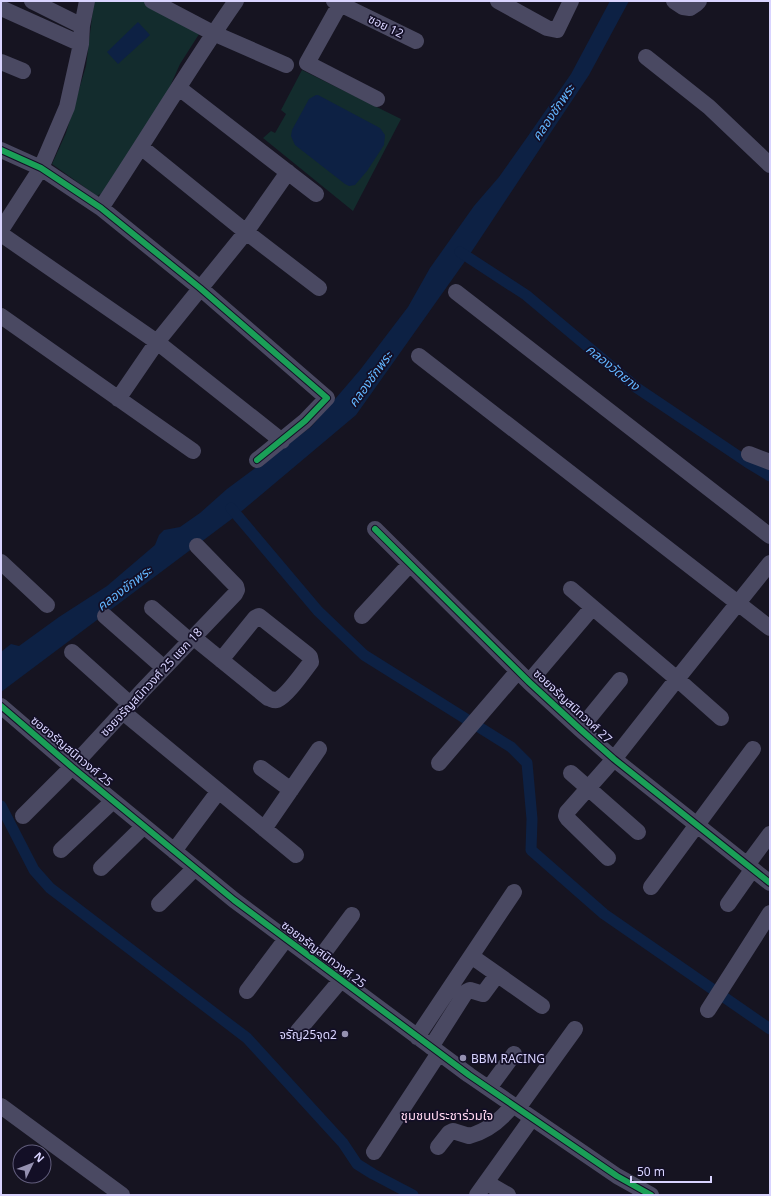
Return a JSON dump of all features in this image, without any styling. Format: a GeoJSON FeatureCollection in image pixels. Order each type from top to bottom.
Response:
{"type":"FeatureCollection","features":[{"type":"Feature","properties":{"kind":"street"},"geometry":{"type":"LineString","coordinates":[[32,1],[82,26]]}},
{"type":"Feature","properties":{"kind":"street"},"geometry":{"type":"LineString","coordinates":[[1,230],[41,168],[67,107],[81,44],[82,26],[87,1]]}},
{"type":"Feature","properties":{"kind":"street"},"geometry":{"type":"LineString","coordinates":[[152,1],[213,33],[286,65]]}},
{"type":"Feature","properties":{"kind":"street"},"geometry":{"type":"LineString","coordinates":[[102,208],[213,33],[236,1]]}},
{"type":"Feature","properties":{"kind":"street"},"geometry":{"type":"LineString","coordinates":[[498,1],[547,28],[557,30],[571,1]]}},
{"type":"Feature","properties":{"kind":"street"},"geometry":{"type":"LineString","coordinates":[[674,1],[683,7],[690,8],[699,1]]}},
{"type":"Feature","properties":{"kind":"street"},"geometry":{"type":"LineString","coordinates":[[337,2],[307,63],[377,99]]}},
{"type":"Feature","properties":{"kind":"street","name":"ซอย 12"},"geometry":{"type":"LineString","coordinates":[[337,2],[416,41]]}},
{"type":"Feature","properties":{"kind":"street"},"geometry":{"type":"LineString","coordinates":[[1,8],[81,44]]}},
{"type":"Feature","properties":{"kind":"street"},"geometry":{"type":"LineString","coordinates":[[646,57],[709,107],[770,165]]}},
{"type":"Feature","properties":{"kind":"street"},"geometry":{"type":"LineString","coordinates":[[1,62],[23,71]]}},
{"type":"Feature","properties":{"kind":"street"},"geometry":{"type":"LineString","coordinates":[[179,88],[316,194]]}},
{"type":"Feature","properties":{"kind":"street"},"geometry":{"type":"LineString","coordinates":[[142,147],[246,232],[319,288]]}},
{"type":"Feature","properties":{"kind":"street"},"geometry":{"type":"LineString","coordinates":[[1,150],[41,168],[102,208],[200,288],[327,398],[305,421],[257,460]]}},
{"type":"Feature","properties":{"kind":"street"},"geometry":{"type":"LineString","coordinates":[[118,399],[157,342],[246,232],[288,172]]}},
{"type":"Feature","properties":{"kind":"street"},"geometry":{"type":"LineString","coordinates":[[1,234],[157,342],[282,441]]}},
{"type":"Feature","properties":{"kind":"street"},"geometry":{"type":"LineString","coordinates":[[456,292],[770,536]]}},
{"type":"Feature","properties":{"kind":"street"},"geometry":{"type":"LineString","coordinates":[[1,316],[193,451]]}},
{"type":"Feature","properties":{"kind":"street"},"geometry":{"type":"LineString","coordinates":[[419,356],[770,628]]}},
{"type":"Feature","properties":{"kind":"street"},"geometry":{"type":"LineString","coordinates":[[749,454],[770,462]]}},
{"type":"Feature","properties":{"kind":"street","name":"ซอยจรัญสนิทวงศ์ 27"},"geometry":{"type":"LineString","coordinates":[[375,530],[580,729],[614,759],[770,883]]}},
{"type":"Feature","properties":{"kind":"street","name":"ซอยจรัญสนิทวงศ์ 25 แยก 18"},"geometry":{"type":"LineString","coordinates":[[23,816],[72,768],[126,708],[235,594],[237,590],[236,586],[197,546]]}},
{"type":"Feature","properties":{"kind":"street"},"geometry":{"type":"LineString","coordinates":[[1,562],[47,605]]}},
{"type":"Feature","properties":{"kind":"street"},"geometry":{"type":"LineString","coordinates":[[608,858],[566,816],[567,812],[614,759],[770,563]]}},
{"type":"Feature","properties":{"kind":"street"},"geometry":{"type":"LineString","coordinates":[[362,616],[410,564]]}},
{"type":"Feature","properties":{"kind":"street"},"geometry":{"type":"LineString","coordinates":[[571,589],[721,718]]}},
{"type":"Feature","properties":{"kind":"street"},"geometry":{"type":"LineString","coordinates":[[152,608],[191,639],[221,660],[268,698],[274,700],[279,699],[294,685],[311,662],[310,657],[307,654],[259,616],[254,618],[221,660]]}},
{"type":"Feature","properties":{"kind":"street"},"geometry":{"type":"LineString","coordinates":[[439,763],[480,716],[524,676],[592,608]]}},
{"type":"Feature","properties":{"kind":"street"},"geometry":{"type":"LineString","coordinates":[[105,616],[164,668]]}},
{"type":"Feature","properties":{"kind":"street"},"geometry":{"type":"LineString","coordinates":[[72,652],[126,708],[218,792],[296,855]]}},
{"type":"Feature","properties":{"kind":"street"},"geometry":{"type":"LineString","coordinates":[[580,729],[620,680]]}},
{"type":"Feature","properties":{"kind":"street","name":"ซอยจรัญสนิทวงศ์ 25"},"geometry":{"type":"LineString","coordinates":[[1,706],[72,768],[234,900],[435,1050],[617,1176],[649,1194]]}},
{"type":"Feature","properties":{"kind":"street"},"geometry":{"type":"LineString","coordinates":[[264,829],[319,749]]}},
{"type":"Feature","properties":{"kind":"street"},"geometry":{"type":"LineString","coordinates":[[651,887],[753,749]]}},
{"type":"Feature","properties":{"kind":"street"},"geometry":{"type":"LineString","coordinates":[[261,768],[291,790]]}},
{"type":"Feature","properties":{"kind":"street"},"geometry":{"type":"LineString","coordinates":[[571,773],[638,832]]}},
{"type":"Feature","properties":{"kind":"street"},"geometry":{"type":"LineString","coordinates":[[174,851],[218,792]]}},
{"type":"Feature","properties":{"kind":"street"},"geometry":{"type":"LineString","coordinates":[[61,850],[113,800]]}},
{"type":"Feature","properties":{"kind":"street"},"geometry":{"type":"LineString","coordinates":[[101,868],[144,826]]}},
{"type":"Feature","properties":{"kind":"street"},"geometry":{"type":"LineString","coordinates":[[728,904],[770,834]]}},
{"type":"Feature","properties":{"kind":"street"},"geometry":{"type":"LineString","coordinates":[[158,904],[195,868]]}},
{"type":"Feature","properties":{"kind":"street"},"geometry":{"type":"LineString","coordinates":[[417,1037],[514,892]]}},
{"type":"Feature","properties":{"kind":"street"},"geometry":{"type":"LineString","coordinates":[[708,1010],[770,913]]}},
{"type":"Feature","properties":{"kind":"street"},"geometry":{"type":"LineString","coordinates":[[317,962],[352,915]]}},
{"type":"Feature","properties":{"kind":"street"},"geometry":{"type":"LineString","coordinates":[[247,991],[286,939]]}},
{"type":"Feature","properties":{"kind":"street"},"geometry":{"type":"LineString","coordinates":[[474,958],[542,1006]]}},
{"type":"Feature","properties":{"kind":"street"},"geometry":{"type":"LineString","coordinates":[[374,1152],[435,1050],[466,992],[470,990],[483,994],[498,975]]}},
{"type":"Feature","properties":{"kind":"street"},"geometry":{"type":"LineString","coordinates":[[298,1031],[341,980]]}},
{"type":"Feature","properties":{"kind":"street"},"geometry":{"type":"LineString","coordinates":[[438,1147],[449,1133],[453,1131],[469,1136],[490,1128],[502,1118],[515,1106],[575,1029]]}},
{"type":"Feature","properties":{"kind":"street"},"geometry":{"type":"LineString","coordinates":[[489,1088],[514,1054]]}},
{"type":"Feature","properties":{"kind":"street"},"geometry":{"type":"LineString","coordinates":[[1,1106],[122,1195]]}},
{"type":"Feature","properties":{"kind":"street"},"geometry":{"type":"LineString","coordinates":[[508,1195],[482,1189],[532,1118]]}},
{"type":"Feature","properties":{"kind":"green space"},"geometry":{"type":"Polygon","coordinates":[[[94,1],[143,1],[201,31],[180,64],[164,100],[106,191],[97,196],[52,164],[66,133],[86,66],[94,1]]]}},
{"type":"Feature","properties":{"kind":"green space"},"geometry":{"type":"Polygon","coordinates":[[[302,70],[401,119],[353,211],[263,138],[271,131],[275,133],[286,114],[281,110],[302,70]]]}},
{"type":"Feature","properties":{"kind":"water","name":"คลองชักพระ"},"geometry":{"type":"Polygon","coordinates":[[[610,1],[629,1],[589,75],[468,257],[356,415],[237,515],[1,692],[1,652],[11,644],[19,646],[59,617],[107,586],[155,545],[159,535],[164,530],[180,527],[200,513],[227,489],[311,427],[360,370],[408,307],[430,268],[474,206],[499,177],[571,74],[610,1]]]}},
{"type":"Feature","properties":{"kind":"water"},"geometry":{"type":"Polygon","coordinates":[[[138,22],[150,35],[118,64],[107,52],[138,22]]]}},
{"type":"Feature","properties":{"kind":"water"},"geometry":{"type":"Polygon","coordinates":[[[316,95],[380,128],[385,135],[384,145],[367,171],[355,185],[349,186],[345,184],[295,145],[291,136],[292,130],[309,99],[316,95]]]}},
{"type":"Feature","properties":{"kind":"waterway","name":"คลองวัดยาง"},"geometry":{"type":"LineString","coordinates":[[460,252],[526,295],[637,388],[770,476]]}},
{"type":"Feature","properties":{"kind":"waterway"},"geometry":{"type":"LineString","coordinates":[[231,508],[318,611],[364,655],[511,747],[527,763],[532,819],[531,850],[604,914],[770,1029]]}},
{"type":"Feature","properties":{"kind":"waterway"},"geometry":{"type":"LineString","coordinates":[[1,806],[34,870],[50,888],[247,1038],[343,1143],[357,1164],[413,1195]]}},
{"type":"Feature","properties":{"kind":"cycle path"},"geometry":{"type":"LineString","coordinates":[[1,150],[41,168],[101,208],[200,288],[327,398],[305,421],[257,460]]}},
{"type":"Feature","properties":{"kind":"cycle path"},"geometry":{"type":"LineString","coordinates":[[375,529],[529,682],[580,729],[614,759],[770,883]]}},
{"type":"Feature","properties":{"kind":"cycle path"},"geometry":{"type":"LineString","coordinates":[[1,706],[72,767],[234,900],[469,1075],[617,1176],[651,1195]]}},
{"type":"Feature","properties":{"kind":"place","name":"จรัญ25จุด2"},"geometry":{"type":"Point","coordinates":[345,1034]}},
{"type":"Feature","properties":{"kind":"place","name":"BBM RACING"},"geometry":{"type":"Point","coordinates":[463,1058]}},
{"type":"Feature","properties":{"kind":"district","name":"ชุมชนประชาร่วมใจ"},"geometry":{"type":"Point","coordinates":[447,1115]}}]}
